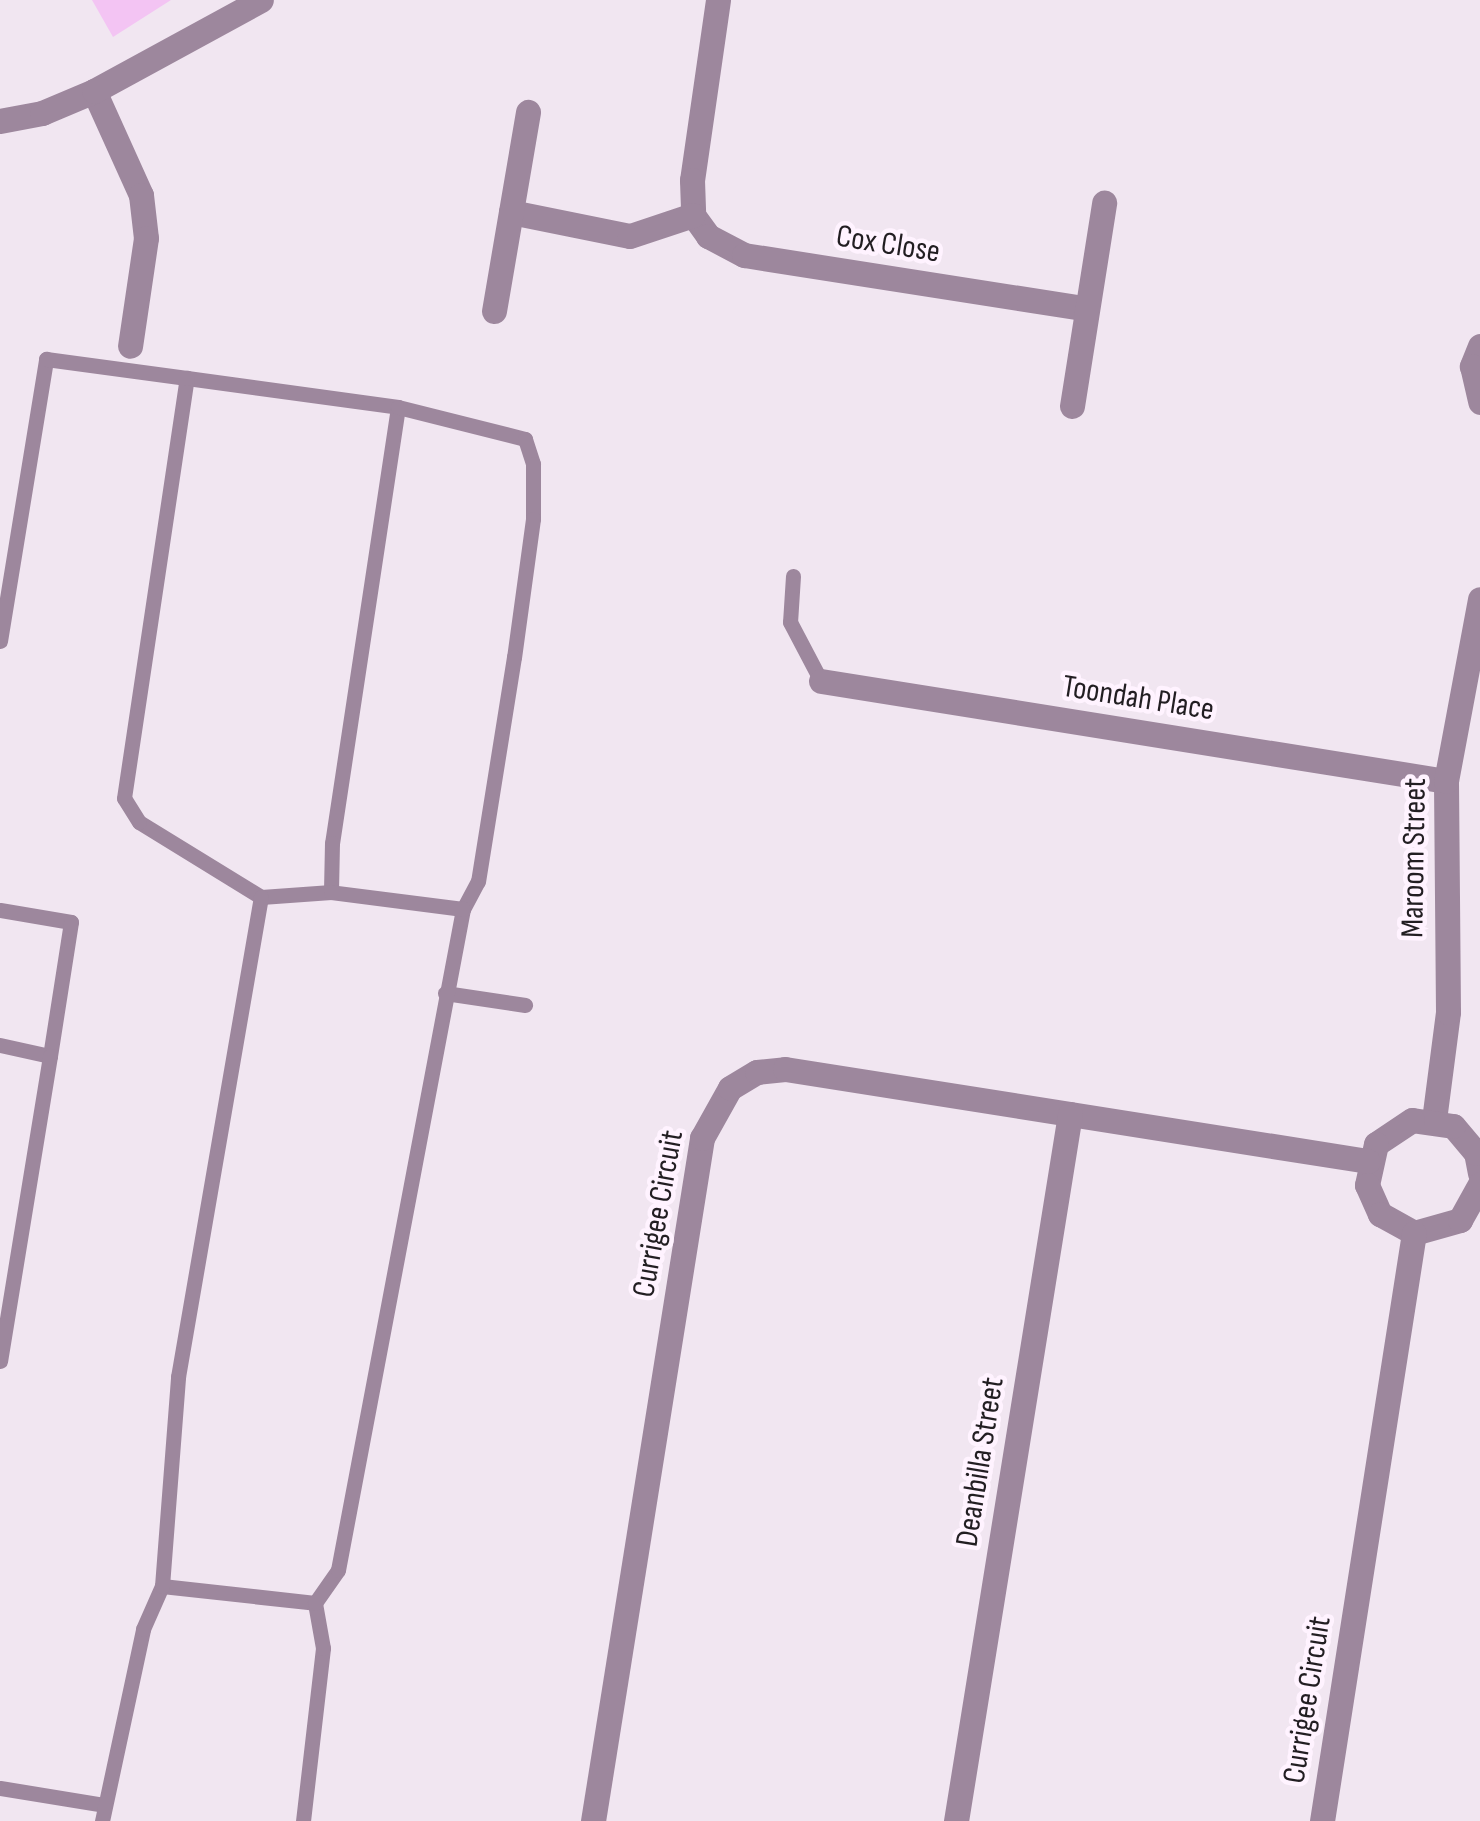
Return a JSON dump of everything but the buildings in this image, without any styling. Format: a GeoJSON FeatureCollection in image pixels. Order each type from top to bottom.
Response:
{"type":"FeatureCollection","features":[{"type":"Feature","properties":{"kind":"street"},"geometry":{"type":"LineString","coordinates":[[0,120],[42,113],[94,92],[261,0]]}},
{"type":"Feature","properties":{"kind":"street"},"geometry":{"type":"LineString","coordinates":[[511,212],[630,236],[692,215],[718,0]]}},
{"type":"Feature","properties":{"kind":"street"},"geometry":{"type":"LineString","coordinates":[[94,92],[141,195],[146,238],[130,346]]}},
{"type":"Feature","properties":{"kind":"street"},"geometry":{"type":"LineString","coordinates":[[494,311],[528,112]]}},
{"type":"Feature","properties":{"kind":"street"},"geometry":{"type":"LineString","coordinates":[[1072,406],[1104,203]]}},
{"type":"Feature","properties":{"kind":"street","name":"Cox Close"},"geometry":{"type":"LineString","coordinates":[[692,215],[708,236],[744,254],[1087,309]]}},
{"type":"Feature","properties":{"kind":"street"},"geometry":{"type":"LineString","coordinates":[[1480,346],[1472,366],[1480,402]]}},
{"type":"Feature","properties":{"kind":"street","name":"Maroom Street"},"geometry":{"type":"LineString","coordinates":[[1434,1120],[1448,1012],[1446,781],[1480,599]]}},
{"type":"Feature","properties":{"kind":"street","name":"Toondah Place"},"geometry":{"type":"LineString","coordinates":[[821,681],[1446,781]]}},
{"type":"Feature","properties":{"kind":"street","name":"Currigee Circuit"},"geometry":{"type":"LineString","coordinates":[[593,1821],[699,1156],[712,1111],[730,1088],[757,1072],[785,1069],[1368,1162]]}},
{"type":"Feature","properties":{"kind":"street","name":"Deanbilla Street"},"geometry":{"type":"LineString","coordinates":[[956,1821],[1070,1114]]}},
{"type":"Feature","properties":{"kind":"street"},"geometry":{"type":"LineString","coordinates":[[1480,1174],[1465,1136],[1434,1120],[1394,1127],[1368,1162],[1374,1204],[1396,1226],[1414,1232],[1460,1220],[1480,1184]]}},
{"type":"Feature","properties":{"kind":"street","name":"Currigee Circuit"},"geometry":{"type":"LineString","coordinates":[[1322,1821],[1414,1232]]}},
{"type":"Feature","properties":{"kind":"lane"},"geometry":{"type":"LineString","coordinates":[[0,641],[46,360],[398,407],[525,438],[534,464],[534,519],[514,658],[478,880],[463,909],[445,994],[338,1570],[315,1603],[324,1648],[303,1821]]}},
{"type":"Feature","properties":{"kind":"lane"},"geometry":{"type":"LineString","coordinates":[[187,378],[124,798],[138,822],[260,897],[330,892],[463,909]]}},
{"type":"Feature","properties":{"kind":"lane"},"geometry":{"type":"LineString","coordinates":[[330,892],[338,805],[398,407]]}},
{"type":"Feature","properties":{"kind":"lane"},"geometry":{"type":"LineString","coordinates":[[793,576],[790,622],[821,681]]}},
{"type":"Feature","properties":{"kind":"lane"},"geometry":{"type":"LineString","coordinates":[[0,1788],[103,1813],[143,1629],[162,1586],[178,1377],[260,897]]}},
{"type":"Feature","properties":{"kind":"lane"},"geometry":{"type":"LineString","coordinates":[[0,910],[71,922],[0,1361]]}},
{"type":"Feature","properties":{"kind":"lane"},"geometry":{"type":"LineString","coordinates":[[445,994],[525,1005]]}},
{"type":"Feature","properties":{"kind":"lane"},"geometry":{"type":"LineString","coordinates":[[0,1045],[50,1056]]}},
{"type":"Feature","properties":{"kind":"lane"},"geometry":{"type":"LineString","coordinates":[[162,1586],[315,1603]]}},
{"type":"Feature","properties":{"kind":"shaded area"},"geometry":{"type":"Polygon","coordinates":[[[92,0],[171,0],[113,37],[92,0]]]}}]}
